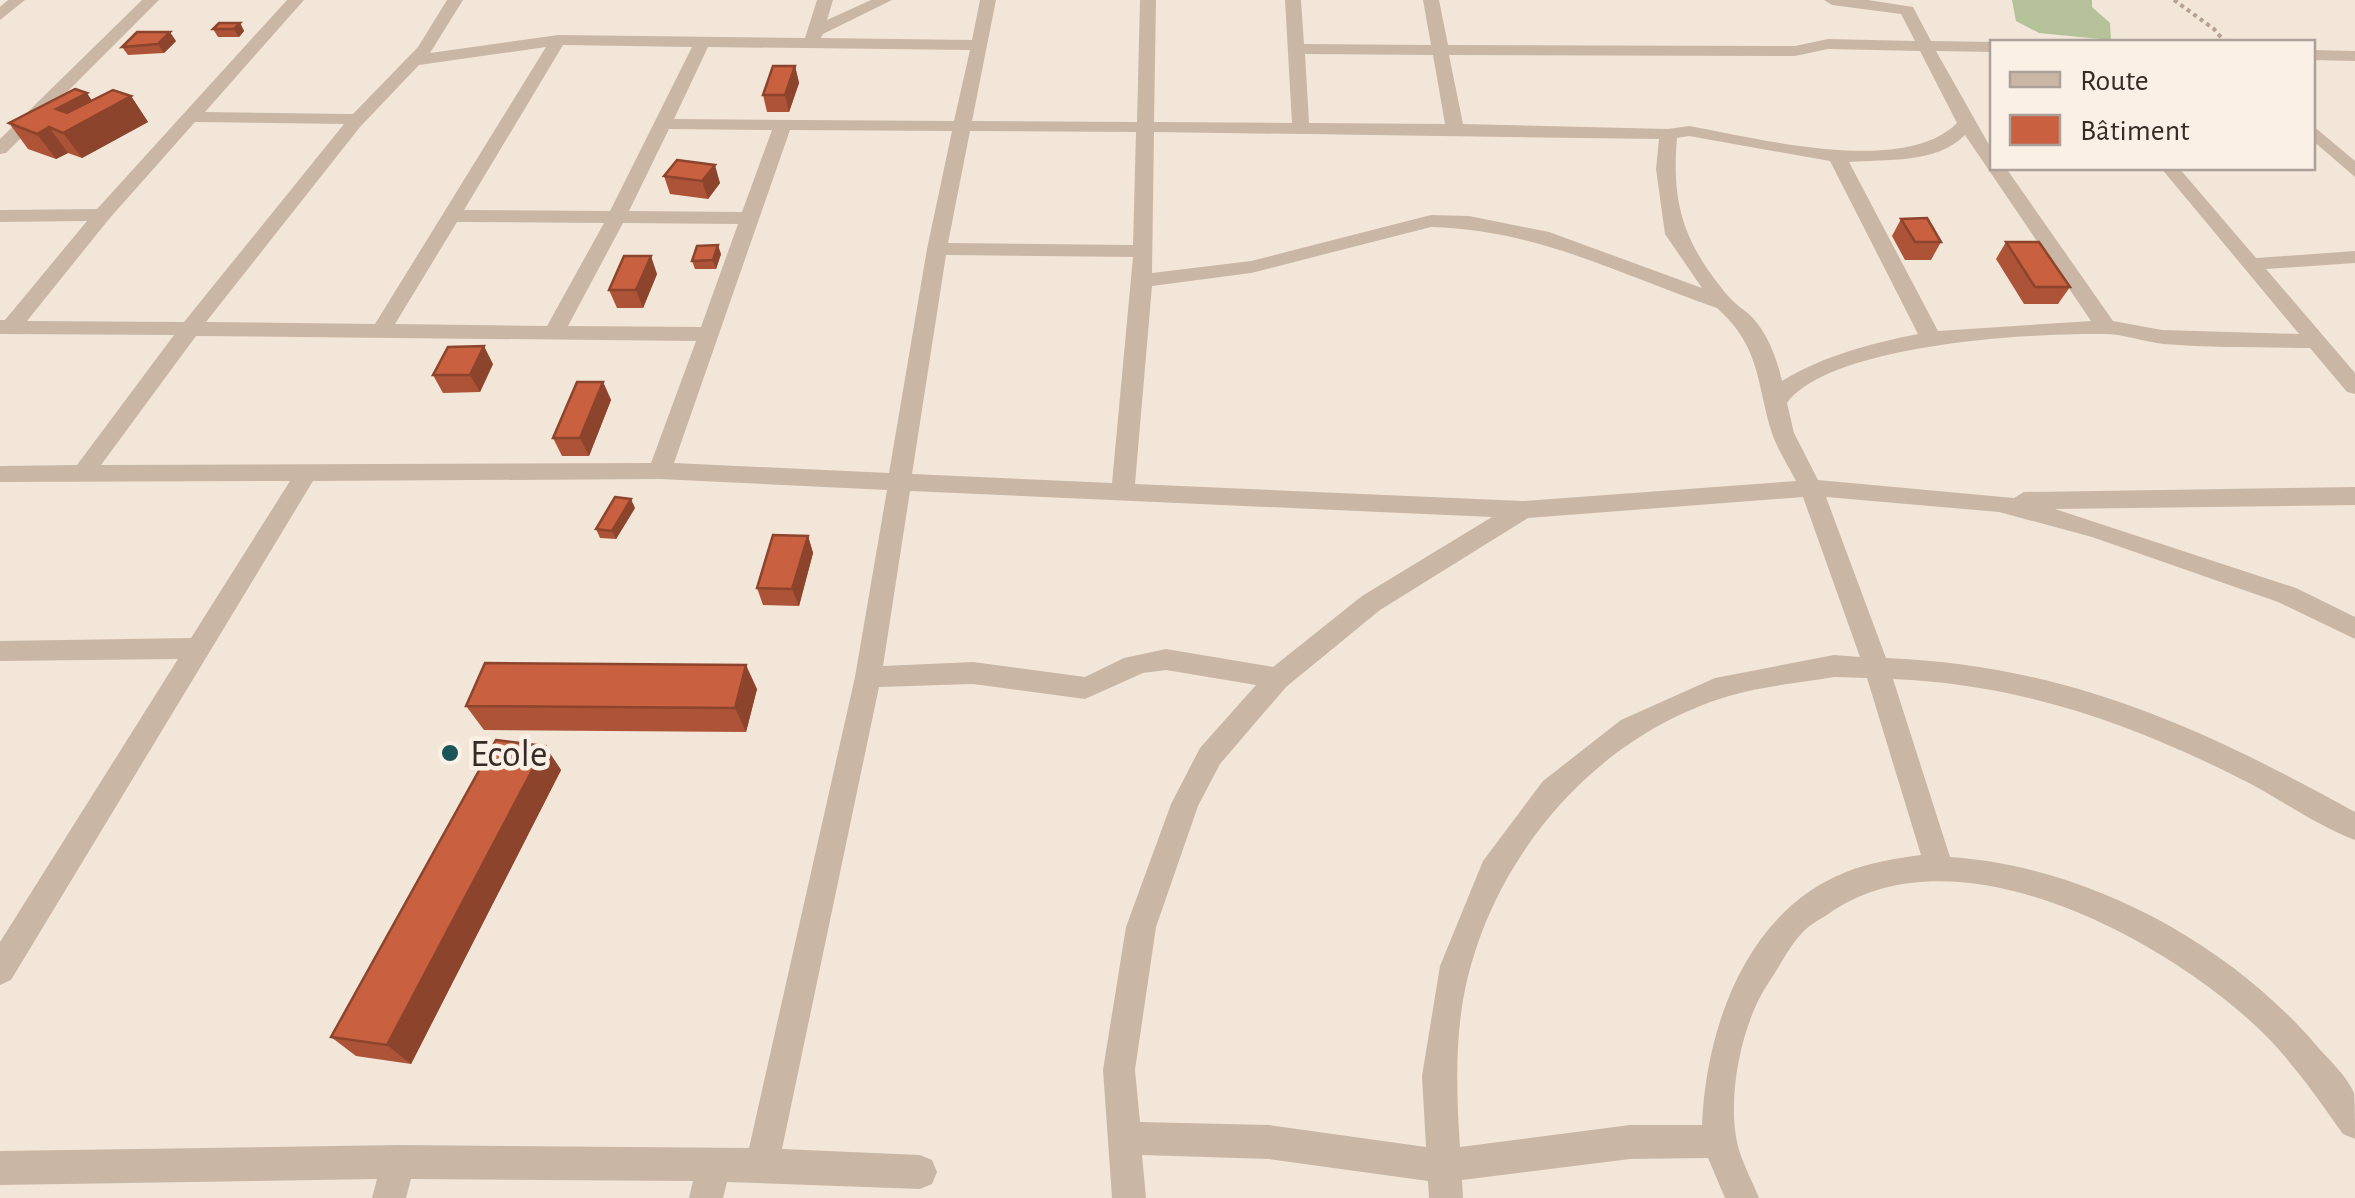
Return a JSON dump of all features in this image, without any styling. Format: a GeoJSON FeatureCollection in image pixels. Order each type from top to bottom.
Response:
{"type":"FeatureCollection","features":[{"type":"Feature","properties":{"kind":"street"},"geometry":{"type":"LineString","coordinates":[[0,14],[17,0]]}},
{"type":"Feature","properties":{"kind":"street"},"geometry":{"type":"LineString","coordinates":[[0,149],[152,0]]}},
{"type":"Feature","properties":{"kind":"street"},"geometry":{"type":"LineString","coordinates":[[5,327],[296,0]]}},
{"type":"Feature","properties":{"kind":"street"},"geometry":{"type":"LineString","coordinates":[[82,475],[188,328],[357,119],[449,16],[455,0]]}},
{"type":"Feature","properties":{"kind":"street"},"geometry":{"type":"LineString","coordinates":[[814,37],[826,0]]}},
{"type":"Feature","properties":{"kind":"street"},"geometry":{"type":"LineString","coordinates":[[814,37],[884,0]]}},
{"type":"Feature","properties":{"kind":"street"},"geometry":{"type":"LineString","coordinates":[[762,1165],[868,677],[938,249],[988,0]]}},
{"type":"Feature","properties":{"kind":"street"},"geometry":{"type":"LineString","coordinates":[[1124,493],[1142,281],[1148,0]]}},
{"type":"Feature","properties":{"kind":"street"},"geometry":{"type":"LineString","coordinates":[[1293,0],[1301,130]]}},
{"type":"Feature","properties":{"kind":"street"},"geometry":{"type":"LineString","coordinates":[[1431,0],[1455,128]]}},
{"type":"Feature","properties":{"kind":"street"},"geometry":{"type":"LineString","coordinates":[[1832,0],[1906,10],[1922,46],[1990,159]]}},
{"type":"Feature","properties":{"kind":"street"},"geometry":{"type":"LineString","coordinates":[[412,61],[558,40],[703,42],[814,37],[978,45]]}},
{"type":"Feature","properties":{"kind":"street"},"geometry":{"type":"LineString","coordinates":[[380,332],[558,40]]}},
{"type":"Feature","properties":{"kind":"street"},"geometry":{"type":"LineString","coordinates":[[553,334],[617,217],[703,42]]}},
{"type":"Feature","properties":{"kind":"street"},"geometry":{"type":"LineString","coordinates":[[1298,49],[1795,51],[1828,44],[1990,46]]}},
{"type":"Feature","properties":{"kind":"street"},"geometry":{"type":"LineString","coordinates":[[2315,55],[2355,56]]}},
{"type":"Feature","properties":{"kind":"street"},"geometry":{"type":"LineString","coordinates":[[192,117],[357,119]]}},
{"type":"Feature","properties":{"kind":"street"},"geometry":{"type":"LineString","coordinates":[[0,120],[29,121]]}},
{"type":"Feature","properties":{"kind":"street"},"geometry":{"type":"LineString","coordinates":[[662,124],[1689,132],[1838,157],[1926,150],[1950,140],[1966,124]]}},
{"type":"Feature","properties":{"kind":"street"},"geometry":{"type":"LineString","coordinates":[[660,472],[784,125]]}},
{"type":"Feature","properties":{"kind":"street"},"geometry":{"type":"LineString","coordinates":[[2315,133],[2355,171]]}},
{"type":"Feature","properties":{"kind":"street"},"geometry":{"type":"LineString","coordinates":[[1668,134],[1665,169],[1675,234],[1723,303],[1746,323],[1767,360],[1783,433],[1811,488],[1876,665],[1940,870]]}},
{"type":"Feature","properties":{"kind":"street"},"geometry":{"type":"LineString","coordinates":[[1838,157],[1931,338]]}},
{"type":"Feature","properties":{"kind":"street"},"geometry":{"type":"LineString","coordinates":[[1997,170],[2106,327]]}},
{"type":"Feature","properties":{"kind":"street"},"geometry":{"type":"LineString","coordinates":[[2172,170],[2355,387]]}},
{"type":"Feature","properties":{"kind":"street"},"geometry":{"type":"LineString","coordinates":[[0,216],[102,215]]}},
{"type":"Feature","properties":{"kind":"street"},"geometry":{"type":"LineString","coordinates":[[451,216],[749,218]]}},
{"type":"Feature","properties":{"kind":"street"},"geometry":{"type":"LineString","coordinates":[[1142,281],[1251,266],[1431,221],[1462,220],[1532,232],[1723,303]]}},
{"type":"Feature","properties":{"kind":"street"},"geometry":{"type":"LineString","coordinates":[[938,249],[1141,251]]}},
{"type":"Feature","properties":{"kind":"street"},"geometry":{"type":"LineString","coordinates":[[2252,264],[2355,257]]}},
{"type":"Feature","properties":{"kind":"street"},"geometry":{"type":"LineString","coordinates":[[5,327],[710,334]]}},
{"type":"Feature","properties":{"kind":"street"},"geometry":{"type":"LineString","coordinates":[[1775,404],[1788,388],[1807,375],[1873,351],[1931,338],[2106,327],[2162,336],[2313,341]]}},
{"type":"Feature","properties":{"kind":"street"},"geometry":{"type":"LineString","coordinates":[[0,970],[307,472]]}},
{"type":"Feature","properties":{"kind":"street"},"geometry":{"type":"LineString","coordinates":[[0,474],[660,472],[1523,510],[1811,488],[1858,488],[1999,502],[2355,496]]}},
{"type":"Feature","properties":{"kind":"street"},"geometry":{"type":"LineString","coordinates":[[1999,502],[2286,594],[2355,629]]}},
{"type":"Feature","properties":{"kind":"street"},"geometry":{"type":"LineString","coordinates":[[1129,1198],[1119,1070],[1141,927],[1184,804],[1202,772],[1240,718],[1276,679],[1371,603],[1523,510]]}},
{"type":"Feature","properties":{"kind":"street"},"geometry":{"type":"LineString","coordinates":[[0,652],[200,648]]}},
{"type":"Feature","properties":{"kind":"street"},"geometry":{"type":"LineString","coordinates":[[868,677],[974,673],[1086,688],[1121,670],[1154,661],[1276,679]]}},
{"type":"Feature","properties":{"kind":"street"},"geometry":{"type":"LineString","coordinates":[[1444,1182],[1437,1065],[1453,968],[1483,885],[1526,815],[1581,760],[1644,717],[1716,688],[1793,670],[1876,665],[1956,671],[2022,684],[2124,713],[2212,750],[2355,828]]}},
{"type":"Feature","properties":{"kind":"street"},"geometry":{"type":"LineString","coordinates":[[1742,1198],[1720,1141],[1718,1106],[1738,1010],[1759,964],[1785,926],[1822,900],[1866,879],[1970,869],[2024,878],[2086,898],[2147,928],[2204,964],[2259,1008],[2355,1122]]}},
{"type":"Feature","properties":{"kind":"street"},"geometry":{"type":"LineString","coordinates":[[1126,1138],[1268,1142],[1444,1182],[1630,1142],[1720,1141]]}},
{"type":"Feature","properties":{"kind":"street"},"geometry":{"type":"LineString","coordinates":[[0,1168],[400,1162],[714,1164],[920,1172]]}},
{"type":"Feature","properties":{"kind":"street"},"geometry":{"type":"LineString","coordinates":[[389,1198],[400,1162]]}},
{"type":"Feature","properties":{"kind":"street"},"geometry":{"type":"LineString","coordinates":[[706,1198],[714,1164]]}},
{"type":"Feature","properties":{"kind":"path"},"geometry":{"type":"LineString","coordinates":[[2174,0],[2223,40]]}},
{"type":"Feature","properties":{"kind":"green space"},"geometry":{"type":"Polygon","coordinates":[[[2012,0],[2092,0],[2092,7],[2110,23],[2111,40],[2039,33],[2016,21],[2012,0]]]}},
{"type":"Feature","properties":{"kind":"building"},"geometry":{"type":"Polygon","coordinates":[[[219,23],[240,23],[234,29],[213,29],[219,23]]]}},
{"type":"Feature","properties":{"kind":"building"},"geometry":{"type":"Polygon","coordinates":[[[137,32],[170,32],[158,44],[122,47],[137,32]]]}},
{"type":"Feature","properties":{"kind":"building"},"geometry":{"type":"Polygon","coordinates":[[[773,66],[795,66],[785,95],[763,95],[773,66]]]}},
{"type":"Feature","properties":{"kind":"building"},"geometry":{"type":"Polygon","coordinates":[[[75,89],[87,93],[56,109],[67,113],[113,90],[131,96],[63,133],[49,127],[37,134],[9,123],[75,89]]]}},
{"type":"Feature","properties":{"kind":"building"},"geometry":{"type":"Polygon","coordinates":[[[677,160],[715,165],[702,181],[664,176],[677,160]]]}},
{"type":"Feature","properties":{"kind":"building"},"geometry":{"type":"Polygon","coordinates":[[[1927,218],[1941,242],[1915,242],[1901,219],[1927,218]]]}},
{"type":"Feature","properties":{"kind":"building"},"geometry":{"type":"Polygon","coordinates":[[[2006,242],[2039,242],[2070,287],[2035,287],[2006,242]]]}},
{"type":"Feature","properties":{"kind":"building"},"geometry":{"type":"Polygon","coordinates":[[[718,245],[713,260],[692,261],[697,246],[718,245]]]}},
{"type":"Feature","properties":{"kind":"building"},"geometry":{"type":"Polygon","coordinates":[[[624,256],[651,256],[636,290],[609,290],[624,256]]]}},
{"type":"Feature","properties":{"kind":"building"},"geometry":{"type":"Polygon","coordinates":[[[484,346],[470,375],[433,375],[448,347],[484,346]]]}},
{"type":"Feature","properties":{"kind":"building"},"geometry":{"type":"Polygon","coordinates":[[[577,382],[603,382],[580,438],[553,438],[577,382]]]}},
{"type":"Feature","properties":{"kind":"building"},"geometry":{"type":"Polygon","coordinates":[[[615,497],[631,499],[612,531],[596,529],[615,497]]]}},
{"type":"Feature","properties":{"kind":"building"},"geometry":{"type":"Polygon","coordinates":[[[773,535],[808,536],[792,589],[757,588],[773,535]]]}},
{"type":"Feature","properties":{"kind":"building"},"geometry":{"type":"Polygon","coordinates":[[[485,663],[746,665],[735,708],[466,706],[485,663]]]}},
{"type":"Feature","properties":{"kind":"building"},"geometry":{"type":"Polygon","coordinates":[[[496,740],[545,746],[387,1045],[331,1037],[496,740]]]}},
{"type":"Feature","properties":{"kind":"place","name":"Ecole"},"geometry":{"type":"Point","coordinates":[450,753]}}]}
